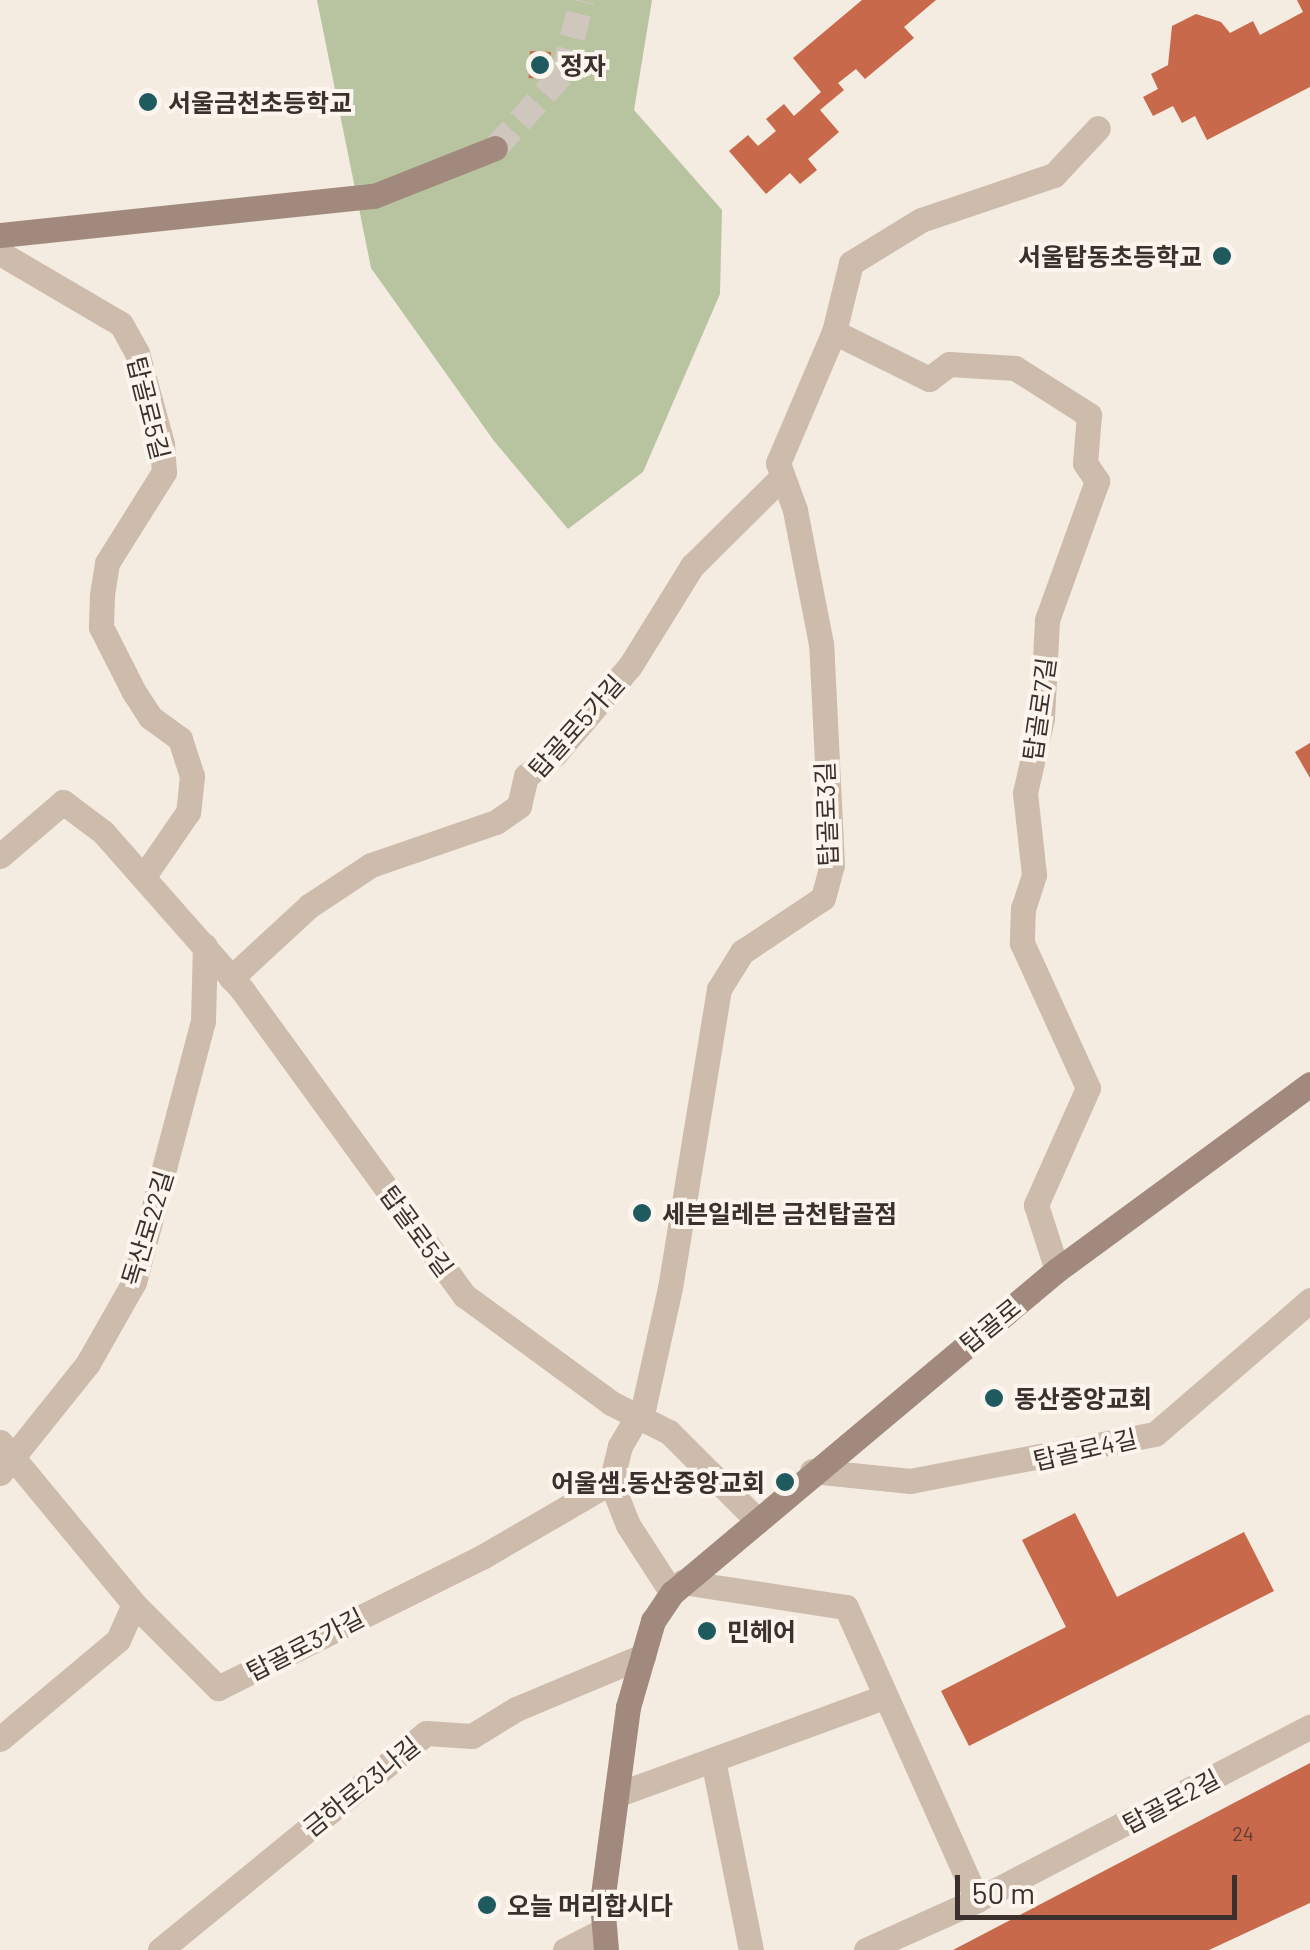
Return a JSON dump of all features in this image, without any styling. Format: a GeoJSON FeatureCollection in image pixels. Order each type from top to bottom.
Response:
{"type":"FeatureCollection","features":[{"type":"Feature","properties":{"kind":"street"},"geometry":{"type":"LineString","coordinates":[[779,480],[778,463],[834,332],[851,262],[921,220],[1054,175],[1098,128]]}},
{"type":"Feature","properties":{"kind":"street"},"geometry":{"type":"LineString","coordinates":[[0,236],[374,196],[495,148]]}},
{"type":"Feature","properties":{"kind":"street","name":"탑골로5길"},"geometry":{"type":"LineString","coordinates":[[0,253],[121,324],[137,353],[162,444],[164,472],[107,563],[102,596],[101,627],[150,716],[180,739],[192,776],[188,812],[144,876]]}},
{"type":"Feature","properties":{"kind":"street","name":"탑골로7길"},"geometry":{"type":"LineString","coordinates":[[834,332],[930,379],[949,364],[1015,368],[1089,415],[1085,463],[1097,481],[1047,620],[1042,718],[1025,793],[1034,875],[1023,908],[1022,943],[1088,1088],[1036,1205],[1058,1270]]}},
{"type":"Feature","properties":{"kind":"street","name":"탑골로5가길"},"geometry":{"type":"LineString","coordinates":[[231,978],[309,906],[371,865],[496,822],[519,806],[526,776],[555,754],[630,666],[692,566],[779,480]]}},
{"type":"Feature","properties":{"kind":"street","name":"탑골로3길"},"geometry":{"type":"LineString","coordinates":[[611,1482],[636,1418],[670,1288],[719,989],[742,952],[822,898],[832,865],[821,644],[796,510],[779,480]]}},
{"type":"Feature","properties":{"kind":"street","name":"탑골로5길"},"geometry":{"type":"LineString","coordinates":[[0,856],[63,802],[144,876],[231,978],[464,1296],[636,1418],[669,1432],[755,1518]]}},
{"type":"Feature","properties":{"kind":"street","name":"독산로22길"},"geometry":{"type":"LineString","coordinates":[[4,1458],[88,1363],[134,1282],[203,1021],[205,946]]}},
{"type":"Feature","properties":{"kind":"street","name":"탑골로"},"geometry":{"type":"LineString","coordinates":[[605,1940],[616,1795],[628,1708],[653,1622],[677,1587],[755,1518],[1058,1270],[1310,1084]]}},
{"type":"Feature","properties":{"kind":"street","name":"탑골로4길"},"geometry":{"type":"LineString","coordinates":[[812,1471],[910,1481],[1155,1434],[1310,1300]]}},
{"type":"Feature","properties":{"kind":"street","name":"탑골로3가길"},"geometry":{"type":"LineString","coordinates":[[4,1458],[134,1604],[218,1688],[482,1558],[611,1482]]}},
{"type":"Feature","properties":{"kind":"street"},"geometry":{"type":"LineString","coordinates":[[611,1482],[628,1525],[677,1587],[846,1606],[978,1900]]}},
{"type":"Feature","properties":{"kind":"street"},"geometry":{"type":"LineString","coordinates":[[0,1739],[118,1640],[134,1604]]}},
{"type":"Feature","properties":{"kind":"street","name":"금하로23나길"},"geometry":{"type":"LineString","coordinates":[[160,1950],[426,1733],[472,1736],[516,1709],[643,1656]]}},
{"type":"Feature","properties":{"kind":"street"},"geometry":{"type":"LineString","coordinates":[[616,1795],[884,1697]]}},
{"type":"Feature","properties":{"kind":"street","name":"탑골로2길"},"geometry":{"type":"LineString","coordinates":[[866,1950],[978,1900],[1310,1727]]}},
{"type":"Feature","properties":{"kind":"street"},"geometry":{"type":"LineString","coordinates":[[713,1760],[752,1950]]}},
{"type":"Feature","properties":{"kind":"street"},"geometry":{"type":"LineString","coordinates":[[565,1950],[605,1940]]}},
{"type":"Feature","properties":{"kind":"green space"},"geometry":{"type":"Polygon","coordinates":[[[317,0],[652,0],[634,110],[722,210],[720,294],[643,472],[568,529],[494,441],[371,268],[317,0]]]}},
{"type":"Feature","properties":{"kind":"building"},"geometry":{"type":"Polygon","coordinates":[[[862,0],[936,0],[904,27],[914,38],[865,79],[856,69],[838,83],[844,90],[820,110],[839,132],[808,159],[817,170],[800,184],[790,173],[766,194],[729,151],[748,135],[758,146],[776,131],[766,119],[784,104],[794,116],[821,92],[793,58],[862,0]]]}},
{"type":"Feature","properties":{"kind":"building"},"geometry":{"type":"Polygon","coordinates":[[[1297,0],[1310,0],[1310,87],[1207,140],[1195,116],[1182,123],[1173,106],[1153,116],[1143,97],[1158,89],[1151,74],[1168,65],[1172,26],[1196,14],[1221,22],[1230,33],[1253,21],[1260,35],[1303,12],[1297,0]]]}},
{"type":"Feature","properties":{"kind":"building","name":"정자"},"geometry":{"type":"Polygon","coordinates":[[[530,51],[551,52],[550,79],[529,78],[530,51]]]}},
{"type":"Feature","properties":{"kind":"building"},"geometry":{"type":"Polygon","coordinates":[[[1310,743],[1310,778],[1295,752],[1310,743]]]}},
{"type":"Feature","properties":{"kind":"building"},"geometry":{"type":"Polygon","coordinates":[[[1075,1513],[1117,1597],[1244,1532],[1274,1591],[969,1746],[941,1691],[1066,1627],[1022,1540],[1075,1513]]]}},
{"type":"Feature","properties":{"kind":"building"},"geometry":{"type":"Polygon","coordinates":[[[1310,1763],[1310,1903],[1209,1950],[953,1950],[1310,1763]]]}},
{"type":"Feature","properties":{"kind":"tunnel"},"geometry":{"type":"LineString","coordinates":[[495,148],[563,73],[582,0]]}},
{"type":"Feature","properties":{"kind":"place","name":"정자"},"geometry":{"type":"Point","coordinates":[540,65]}},
{"type":"Feature","properties":{"kind":"place","name":"서울금천초등학교"},"geometry":{"type":"Point","coordinates":[148,102]}},
{"type":"Feature","properties":{"kind":"place","name":"서울탑동초등학교"},"geometry":{"type":"Point","coordinates":[1222,256]}},
{"type":"Feature","properties":{"kind":"place","name":"세븐일레븐 금천탑골점"},"geometry":{"type":"Point","coordinates":[642,1213]}},
{"type":"Feature","properties":{"kind":"place","name":"동산중앙교회"},"geometry":{"type":"Point","coordinates":[994,1398]}},
{"type":"Feature","properties":{"kind":"place","name":"어울샘.동산중앙교회"},"geometry":{"type":"Point","coordinates":[785,1482]}},
{"type":"Feature","properties":{"kind":"place","name":"민헤어"},"geometry":{"type":"Point","coordinates":[707,1631]}},
{"type":"Feature","properties":{"kind":"place","name":"오늘 머리합시다"},"geometry":{"type":"Point","coordinates":[487,1905]}}]}
